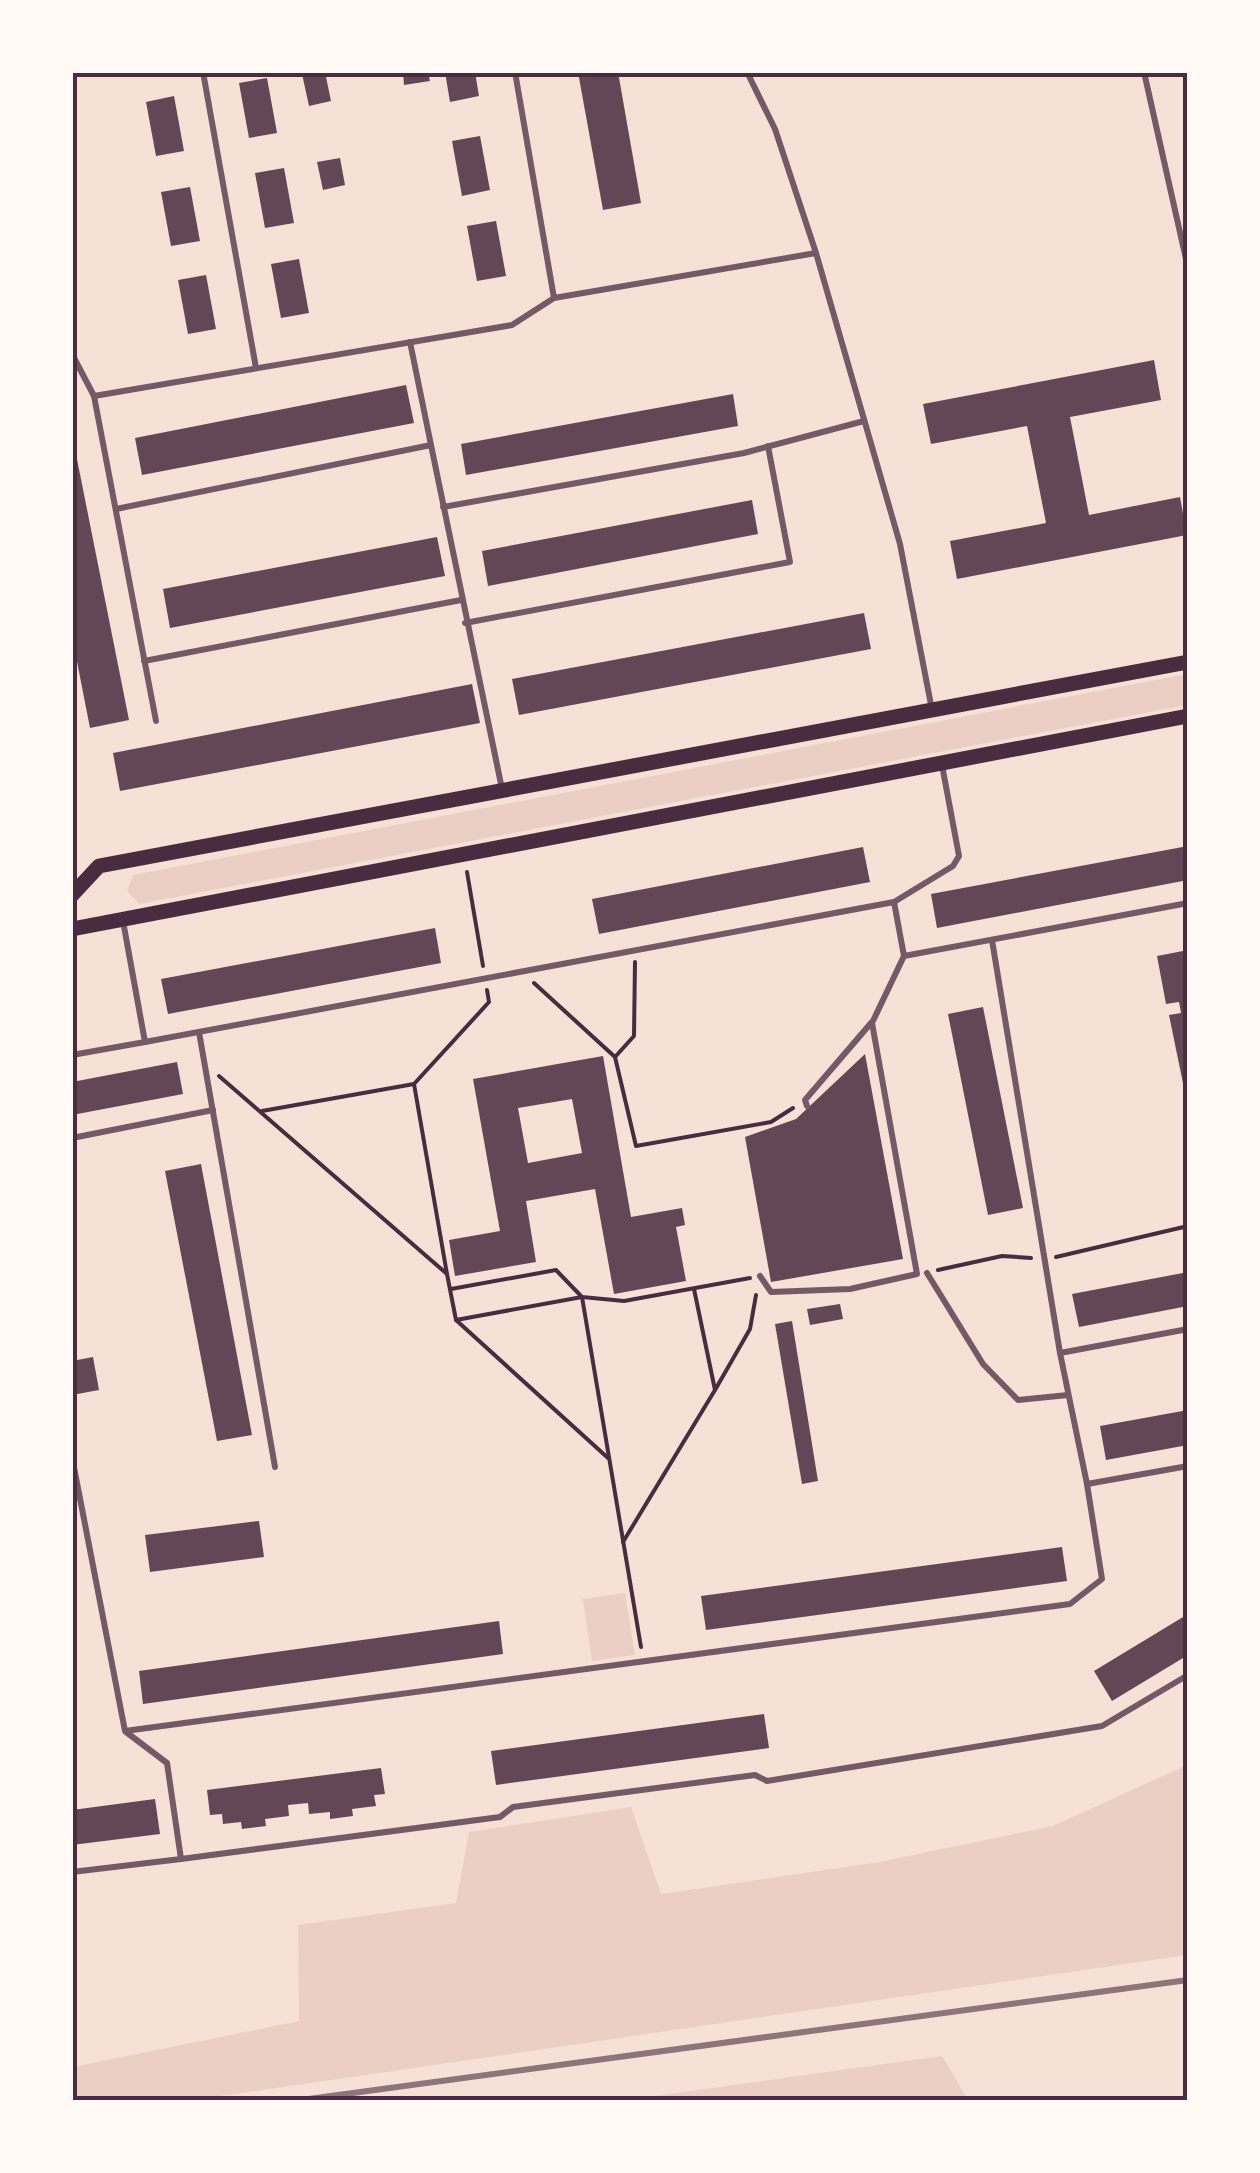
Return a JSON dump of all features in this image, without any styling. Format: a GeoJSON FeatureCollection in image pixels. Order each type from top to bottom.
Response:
{"type":"FeatureCollection","features":[{"type":"Feature","properties":{"kind":"main road"},"geometry":{"type":"LineString","coordinates":[[72,895],[99,866],[1188,662]]}},
{"type":"Feature","properties":{"kind":"main road"},"geometry":{"type":"LineString","coordinates":[[72,929],[1188,716]]}},
{"type":"Feature","properties":{"kind":"lane"},"geometry":{"type":"LineString","coordinates":[[203,72],[256,368]]}},
{"type":"Feature","properties":{"kind":"lane"},"geometry":{"type":"LineString","coordinates":[[515,72],[554,298]]}},
{"type":"Feature","properties":{"kind":"lane"},"geometry":{"type":"LineString","coordinates":[[747,72],[775,129],[816,253],[900,544],[932,710]]}},
{"type":"Feature","properties":{"kind":"lane"},"geometry":{"type":"LineString","coordinates":[[1144,72],[1188,268]]}},
{"type":"Feature","properties":{"kind":"lane"},"geometry":{"type":"LineString","coordinates":[[94,396],[512,325],[554,298],[816,253]]}},
{"type":"Feature","properties":{"kind":"lane"},"geometry":{"type":"LineString","coordinates":[[410,342],[502,790]]}},
{"type":"Feature","properties":{"kind":"lane"},"geometry":{"type":"LineString","coordinates":[[72,354],[94,396],[156,721]]}},
{"type":"Feature","properties":{"kind":"lane"},"geometry":{"type":"LineString","coordinates":[[443,508],[768,446],[864,421]]}},
{"type":"Feature","properties":{"kind":"lane"},"geometry":{"type":"LineString","coordinates":[[116,509],[430,445]]}},
{"type":"Feature","properties":{"kind":"lane"},"geometry":{"type":"LineString","coordinates":[[465,623],[790,562],[768,446]]}},
{"type":"Feature","properties":{"kind":"lane"},"geometry":{"type":"LineString","coordinates":[[144,661],[460,600]]}},
{"type":"Feature","properties":{"kind":"lane"},"geometry":{"type":"LineString","coordinates":[[72,1055],[894,902],[953,866],[959,856],[942,763]]}},
{"type":"Feature","properties":{"kind":"lane"},"geometry":{"type":"LineString","coordinates":[[806,1103],[872,1022],[904,956],[894,902]]}},
{"type":"Feature","properties":{"kind":"lane"},"geometry":{"type":"LineString","coordinates":[[904,956],[1188,903]]}},
{"type":"Feature","properties":{"kind":"lane"},"geometry":{"type":"LineString","coordinates":[[122,920],[145,1042]]}},
{"type":"Feature","properties":{"kind":"lane"},"geometry":{"type":"LineString","coordinates":[[125,1731],[1070,1604],[1102,1579],[1060,1353],[992,940]]}},
{"type":"Feature","properties":{"kind":"lane"},"geometry":{"type":"LineString","coordinates":[[760,1276],[771,1292],[850,1288],[917,1274],[872,1022]]}},
{"type":"Feature","properties":{"kind":"lane"},"geometry":{"type":"LineString","coordinates":[[199,1032],[275,1467]]}},
{"type":"Feature","properties":{"kind":"lane"},"geometry":{"type":"LineString","coordinates":[[72,1138],[213,1110]]}},
{"type":"Feature","properties":{"kind":"lane"},"geometry":{"type":"LineString","coordinates":[[926,1273],[982,1364],[1018,1400],[1068,1395]]}},
{"type":"Feature","properties":{"kind":"lane"},"geometry":{"type":"LineString","coordinates":[[1060,1353],[1188,1328]]}},
{"type":"Feature","properties":{"kind":"lane"},"geometry":{"type":"LineString","coordinates":[[72,1456],[125,1731],[166,1763],[181,1860]]}},
{"type":"Feature","properties":{"kind":"lane"},"geometry":{"type":"LineString","coordinates":[[1087,1484],[1188,1466]]}},
{"type":"Feature","properties":{"kind":"lane"},"geometry":{"type":"LineString","coordinates":[[72,1872],[500,1817],[513,1807],[755,1775],[767,1781],[901,1762],[1102,1726],[1188,1676]]}},
{"type":"Feature","properties":{"kind":"path"},"geometry":{"type":"LineString","coordinates":[[260,1112],[414,1084],[488,1002],[464,855]]}},
{"type":"Feature","properties":{"kind":"path"},"geometry":{"type":"LineString","coordinates":[[616,1057],[634,1036],[636,950]]}},
{"type":"Feature","properties":{"kind":"path"},"geometry":{"type":"LineString","coordinates":[[522,971],[616,1057],[636,1146],[771,1122],[806,1103]]}},
{"type":"Feature","properties":{"kind":"path"},"geometry":{"type":"LineString","coordinates":[[205,1064],[448,1274]]}},
{"type":"Feature","properties":{"kind":"path"},"geometry":{"type":"LineString","coordinates":[[414,1084],[456,1320],[609,1458]]}},
{"type":"Feature","properties":{"kind":"path"},"geometry":{"type":"LineString","coordinates":[[451,1289],[556,1270],[582,1297],[643,1661]]}},
{"type":"Feature","properties":{"kind":"path"},"geometry":{"type":"LineString","coordinates":[[456,1320],[582,1297],[624,1301],[760,1276],[750,1329],[623,1542]]}},
{"type":"Feature","properties":{"kind":"path"},"geometry":{"type":"LineString","coordinates":[[694,1288],[715,1390]]}},
{"type":"Feature","properties":{"kind":"shaded area"},"geometry":{"type":"Polygon","coordinates":[[[1187,674],[1187,705],[139,904],[127,891],[133,875],[1187,674]]]}},
{"type":"Feature","properties":{"kind":"shaded area"},"geometry":{"type":"Polygon","coordinates":[[[625,1593],[635,1655],[592,1661],[583,1599],[625,1593]]]}},
{"type":"Feature","properties":{"kind":"shaded area"},"geometry":{"type":"Polygon","coordinates":[[[1187,1765],[1187,1955],[236,2094],[189,2100],[73,2100],[73,2067],[299,2021],[298,1925],[456,1903],[469,1832],[631,1807],[661,1894],[879,1862],[1053,1826],[1187,1765]]]}},
{"type":"Feature","properties":{"kind":"shaded area"},"geometry":{"type":"Polygon","coordinates":[[[942,2056],[968,2100],[626,2100],[942,2056]]]}},
{"type":"Feature","properties":{"kind":"building"},"geometry":{"type":"Polygon","coordinates":[[[325,72],[331,101],[309,106],[302,74],[325,72]]]}},
{"type":"Feature","properties":{"kind":"building"},"geometry":{"type":"Polygon","coordinates":[[[403,72],[428,72],[430,81],[404,85],[403,72]]]}},
{"type":"Feature","properties":{"kind":"building"},"geometry":{"type":"Polygon","coordinates":[[[445,72],[475,72],[479,96],[450,102],[445,72]]]}},
{"type":"Feature","properties":{"kind":"building"},"geometry":{"type":"Polygon","coordinates":[[[578,72],[618,72],[641,203],[603,210],[578,72]]]}},
{"type":"Feature","properties":{"kind":"building"},"geometry":{"type":"Polygon","coordinates":[[[267,78],[277,133],[249,138],[239,83],[267,78]]]}},
{"type":"Feature","properties":{"kind":"building"},"geometry":{"type":"Polygon","coordinates":[[[174,96],[184,151],[156,156],[146,102],[174,96]]]}},
{"type":"Feature","properties":{"kind":"building"},"geometry":{"type":"Polygon","coordinates":[[[480,136],[490,190],[462,196],[452,141],[480,136]]]}},
{"type":"Feature","properties":{"kind":"building"},"geometry":{"type":"Polygon","coordinates":[[[340,158],[345,185],[323,190],[317,162],[340,158]]]}},
{"type":"Feature","properties":{"kind":"building"},"geometry":{"type":"Polygon","coordinates":[[[284,168],[294,223],[265,228],[255,173],[284,168]]]}},
{"type":"Feature","properties":{"kind":"building"},"geometry":{"type":"Polygon","coordinates":[[[190,187],[200,241],[171,246],[161,192],[190,187]]]}},
{"type":"Feature","properties":{"kind":"building"},"geometry":{"type":"Polygon","coordinates":[[[496,221],[506,276],[477,281],[467,226],[496,221]]]}},
{"type":"Feature","properties":{"kind":"building"},"geometry":{"type":"Polygon","coordinates":[[[299,259],[309,313],[281,318],[271,264],[299,259]]]}},
{"type":"Feature","properties":{"kind":"building"},"geometry":{"type":"Polygon","coordinates":[[[206,275],[216,329],[188,334],[178,280],[206,275]]]}},
{"type":"Feature","properties":{"kind":"building"},"geometry":{"type":"Polygon","coordinates":[[[1154,360],[1161,400],[1070,417],[1089,515],[1180,497],[1187,535],[957,579],[950,541],[1046,523],[1027,426],[931,444],[923,404],[1154,360]]]}},
{"type":"Feature","properties":{"kind":"building"},"geometry":{"type":"Polygon","coordinates":[[[406,385],[414,423],[142,475],[135,438],[406,385]]]}},
{"type":"Feature","properties":{"kind":"building"},"geometry":{"type":"Polygon","coordinates":[[[733,394],[738,426],[466,475],[461,444],[733,394]]]}},
{"type":"Feature","properties":{"kind":"building"},"geometry":{"type":"Polygon","coordinates":[[[72,434],[129,720],[90,728],[72,636],[72,434]]]}},
{"type":"Feature","properties":{"kind":"building"},"geometry":{"type":"Polygon","coordinates":[[[752,500],[758,534],[488,586],[482,551],[752,500]]]}},
{"type":"Feature","properties":{"kind":"building"},"geometry":{"type":"Polygon","coordinates":[[[437,537],[445,576],[170,628],[163,589],[437,537]]]}},
{"type":"Feature","properties":{"kind":"building"},"geometry":{"type":"Polygon","coordinates":[[[864,613],[871,649],[519,715],[512,679],[864,613]]]}},
{"type":"Feature","properties":{"kind":"building"},"geometry":{"type":"Polygon","coordinates":[[[472,684],[480,723],[120,791],[113,753],[472,684]]]}},
{"type":"Feature","properties":{"kind":"building"},"geometry":{"type":"Polygon","coordinates":[[[1188,846],[1188,880],[937,928],[931,894],[1188,846]]]}},
{"type":"Feature","properties":{"kind":"building"},"geometry":{"type":"Polygon","coordinates":[[[863,847],[870,882],[599,934],[592,899],[863,847]]]}},
{"type":"Feature","properties":{"kind":"building"},"geometry":{"type":"Polygon","coordinates":[[[435,928],[441,963],[168,1014],[161,979],[435,928]]]}},
{"type":"Feature","properties":{"kind":"building"},"geometry":{"type":"Polygon","coordinates":[[[1188,950],[1186,1098],[1169,1015],[1181,1013],[1179,1002],[1166,1004],[1157,956],[1188,950]]]}},
{"type":"Feature","properties":{"kind":"building"},"geometry":{"type":"Polygon","coordinates":[[[983,1007],[1023,1208],[988,1215],[948,1014],[983,1007]]]}},
{"type":"Feature","properties":{"kind":"building"},"geometry":{"type":"Polygon","coordinates":[[[865,1054],[903,1259],[771,1282],[745,1137],[796,1119],[865,1054]]]}},
{"type":"Feature","properties":{"kind":"building"},"geometry":{"type":"Polygon","coordinates":[[[603,1056],[631,1217],[682,1208],[685,1225],[676,1227],[686,1281],[614,1294],[595,1189],[526,1201],[536,1262],[455,1276],[449,1240],[500,1231],[473,1079],[603,1056]],[[572,1099],[518,1108],[528,1163],[582,1153],[572,1099]]]}},
{"type":"Feature","properties":{"kind":"building"},"geometry":{"type":"Polygon","coordinates":[[[177,1062],[183,1094],[72,1115],[72,1082],[177,1062]]]}},
{"type":"Feature","properties":{"kind":"building"},"geometry":{"type":"Polygon","coordinates":[[[201,1164],[252,1435],[217,1441],[165,1171],[201,1164]]]}},
{"type":"Feature","properties":{"kind":"building"},"geometry":{"type":"Polygon","coordinates":[[[1188,1272],[1188,1306],[1079,1327],[1072,1294],[1188,1272]]]}},
{"type":"Feature","properties":{"kind":"building"},"geometry":{"type":"Polygon","coordinates":[[[840,1304],[843,1319],[810,1325],[807,1309],[840,1304]]]}},
{"type":"Feature","properties":{"kind":"building"},"geometry":{"type":"Polygon","coordinates":[[[792,1321],[818,1481],[802,1484],[775,1324],[792,1321]]]}},
{"type":"Feature","properties":{"kind":"building"},"geometry":{"type":"Polygon","coordinates":[[[93,1357],[99,1390],[72,1395],[72,1361],[93,1357]]]}},
{"type":"Feature","properties":{"kind":"building"},"geometry":{"type":"Polygon","coordinates":[[[1188,1410],[1188,1445],[1106,1460],[1100,1426],[1188,1410]]]}},
{"type":"Feature","properties":{"kind":"building"},"geometry":{"type":"Polygon","coordinates":[[[259,1521],[264,1557],[150,1572],[145,1535],[259,1521]]]}},
{"type":"Feature","properties":{"kind":"building"},"geometry":{"type":"Polygon","coordinates":[[[1062,1547],[1067,1581],[706,1630],[701,1596],[1062,1547]]]}},
{"type":"Feature","properties":{"kind":"building"},"geometry":{"type":"Polygon","coordinates":[[[1188,1614],[1188,1655],[1112,1701],[1094,1671],[1188,1614]]]}},
{"type":"Feature","properties":{"kind":"building"},"geometry":{"type":"Polygon","coordinates":[[[499,1621],[503,1654],[143,1704],[139,1671],[499,1621]]]}},
{"type":"Feature","properties":{"kind":"building"},"geometry":{"type":"Polygon","coordinates":[[[764,1714],[769,1748],[496,1785],[491,1751],[764,1714]]]}},
{"type":"Feature","properties":{"kind":"building"},"geometry":{"type":"Polygon","coordinates":[[[381,1768],[385,1794],[374,1795],[376,1806],[352,1809],[353,1816],[330,1819],[330,1812],[309,1814],[308,1803],[288,1805],[289,1816],[265,1819],[266,1826],[242,1829],[241,1822],[223,1824],[222,1814],[210,1815],[207,1790],[381,1768]]]}},
{"type":"Feature","properties":{"kind":"building"},"geometry":{"type":"Polygon","coordinates":[[[155,1799],[160,1834],[72,1845],[72,1810],[155,1799]]]}},
{"type":"Feature","properties":{"kind":"railway"},"geometry":{"type":"LineString","coordinates":[[301,2100],[1188,1980]]}}]}
